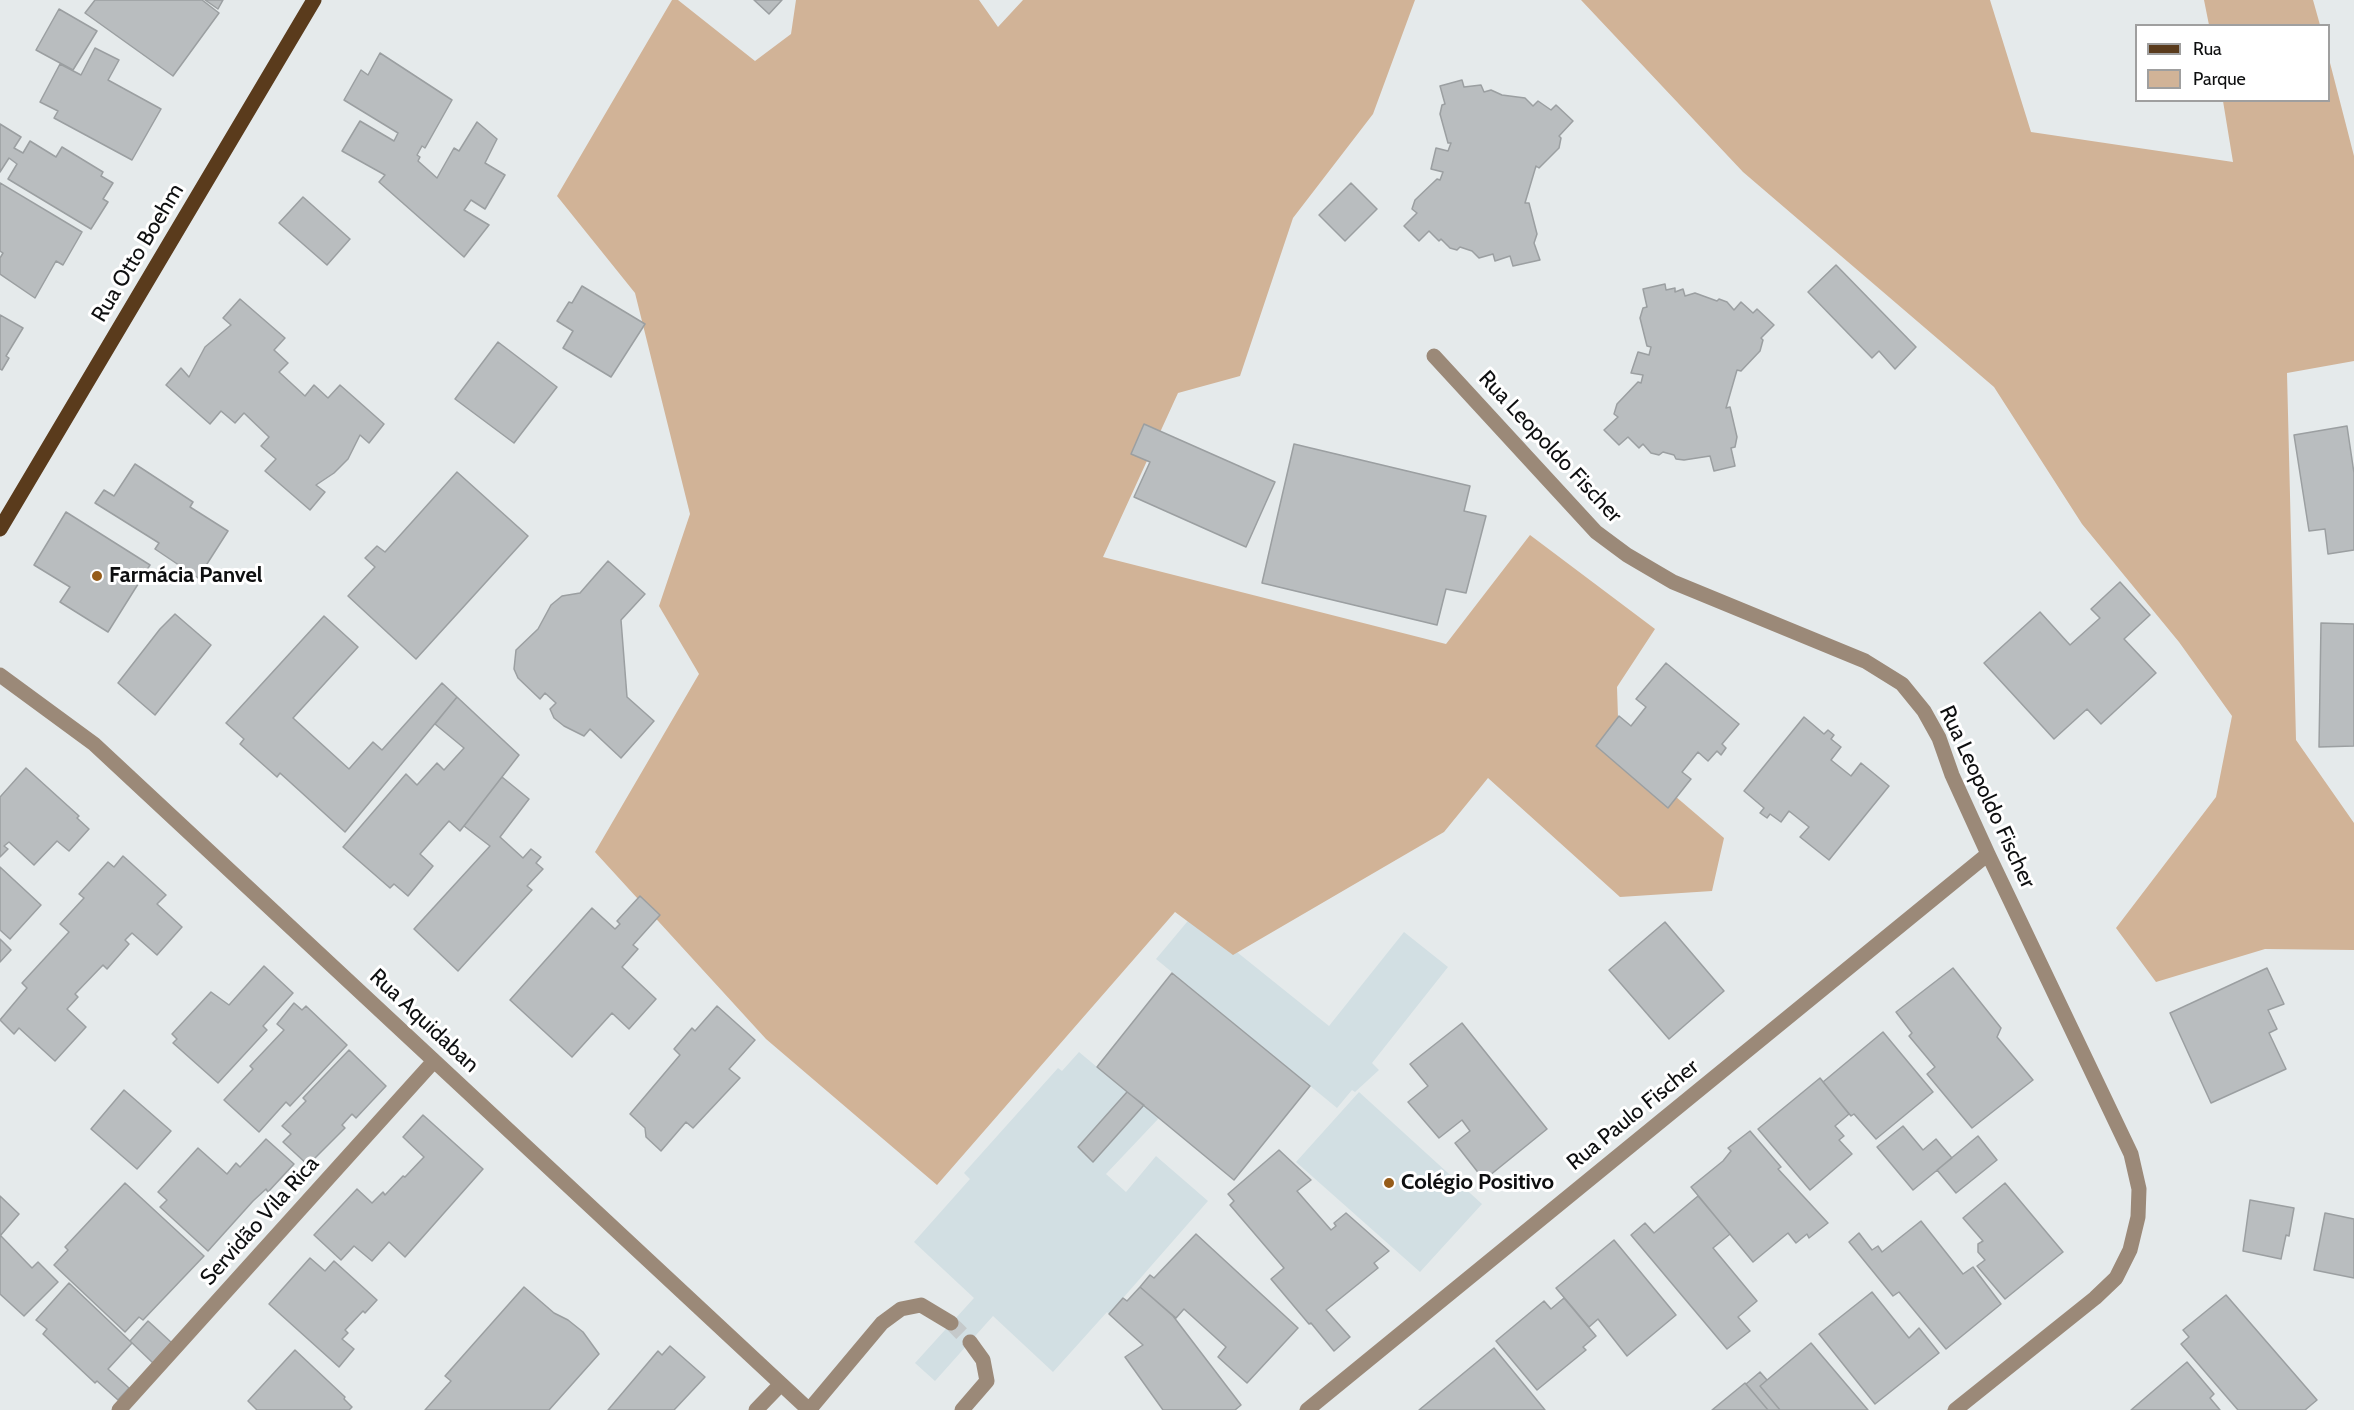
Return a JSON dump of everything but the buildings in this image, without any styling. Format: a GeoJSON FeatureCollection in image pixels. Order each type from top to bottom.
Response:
{"type":"FeatureCollection","features":[{"type":"Feature","properties":{"kind":"main road","name":"Rua Otto Boehm"},"geometry":{"type":"LineString","coordinates":[[0,529],[314,0]]}},
{"type":"Feature","properties":{"kind":"street","name":"Rua Leopoldo Fischer"},"geometry":{"type":"LineString","coordinates":[[1434,356],[1596,532],[1627,555],[1673,582],[1865,661],[1902,684],[1924,711],[1939,738],[1952,775],[1988,854],[2131,1154],[2139,1189],[2138,1217],[2130,1250],[2116,1278],[2095,1298],[1955,1410]]}},
{"type":"Feature","properties":{"kind":"street","name":"Rua Aquidaban"},"geometry":{"type":"LineString","coordinates":[[0,675],[94,744],[809,1410]]}},
{"type":"Feature","properties":{"kind":"street","name":"Rua Paulo Fischer"},"geometry":{"type":"LineString","coordinates":[[1307,1410],[1988,854]]}},
{"type":"Feature","properties":{"kind":"street","name":"Servidão Vila Rica"},"geometry":{"type":"LineString","coordinates":[[119,1410],[434,1061]]}},
{"type":"Feature","properties":{"kind":"street"},"geometry":{"type":"LineString","coordinates":[[809,1410],[882,1323],[901,1309],[921,1305],[951,1323]]}},
{"type":"Feature","properties":{"kind":"street"},"geometry":{"type":"LineString","coordinates":[[962,1410],[987,1380],[983,1360],[970,1342]]}},
{"type":"Feature","properties":{"kind":"street"},"geometry":{"type":"LineString","coordinates":[[756,1410],[781,1384]]}},
{"type":"Feature","properties":{"kind":"shaded area"},"geometry":{"type":"Polygon","coordinates":[[[1192,916],[1329,1026],[1404,932],[1448,967],[1372,1063],[1379,1070],[1355,1092],[1352,1090],[1337,1108],[1156,959],[1192,916]]]}},
{"type":"Feature","properties":{"kind":"shaded area"},"geometry":{"type":"Polygon","coordinates":[[[1079,1052],[1127,1092],[1078,1148],[1093,1161],[1144,1105],[1159,1118],[1106,1174],[1126,1192],[1156,1156],[1208,1201],[1109,1314],[1107,1312],[1053,1372],[993,1316],[935,1381],[915,1363],[974,1298],[914,1242],[970,1179],[964,1173],[1058,1068],[1062,1071],[1079,1052]]]}},
{"type":"Feature","properties":{"kind":"shaded area","name":"Colégio Positivo"},"geometry":{"type":"Polygon","coordinates":[[[1359,1092],[1482,1204],[1420,1272],[1296,1162],[1359,1092]]]}},
{"type":"Feature","properties":{"kind":"green space"},"geometry":{"type":"Polygon","coordinates":[[[672,0],[678,0],[755,61],[791,34],[796,0],[979,0],[998,27],[1023,0],[1415,0],[1373,114],[1293,218],[1240,376],[1178,393],[1103,557],[1446,644],[1530,535],[1655,629],[1617,687],[1619,748],[1724,838],[1712,891],[1620,897],[1488,778],[1444,832],[1233,955],[1175,912],[937,1185],[766,1039],[595,852],[699,674],[659,606],[690,514],[635,293],[557,196],[672,0]]]}},
{"type":"Feature","properties":{"kind":"green space"},"geometry":{"type":"Polygon","coordinates":[[[1581,0],[1990,0],[2031,132],[2233,162],[2223,102],[2330,102],[2330,63],[2354,156],[2354,361],[2287,373],[2296,740],[2354,823],[2354,950],[2265,949],[2156,982],[2116,928],[2216,797],[2232,716],[2179,642],[2082,524],[1994,387],[1743,172],[1581,0]]]}},
{"type":"Feature","properties":{"kind":"green space"},"geometry":{"type":"Polygon","coordinates":[[[2204,0],[2313,0],[2320,24],[2209,24],[2204,0]]]}},
{"type":"Feature","properties":{"kind":"tunnel"},"geometry":{"type":"LineString","coordinates":[[951,1323],[970,1342]]}},
{"type":"Feature","properties":{"kind":"place","name":"Farmácia Panvel"},"geometry":{"type":"Point","coordinates":[97,576]}},
{"type":"Feature","properties":{"kind":"place","name":"Colégio Positivo"},"geometry":{"type":"Point","coordinates":[1389,1183]}}]}
